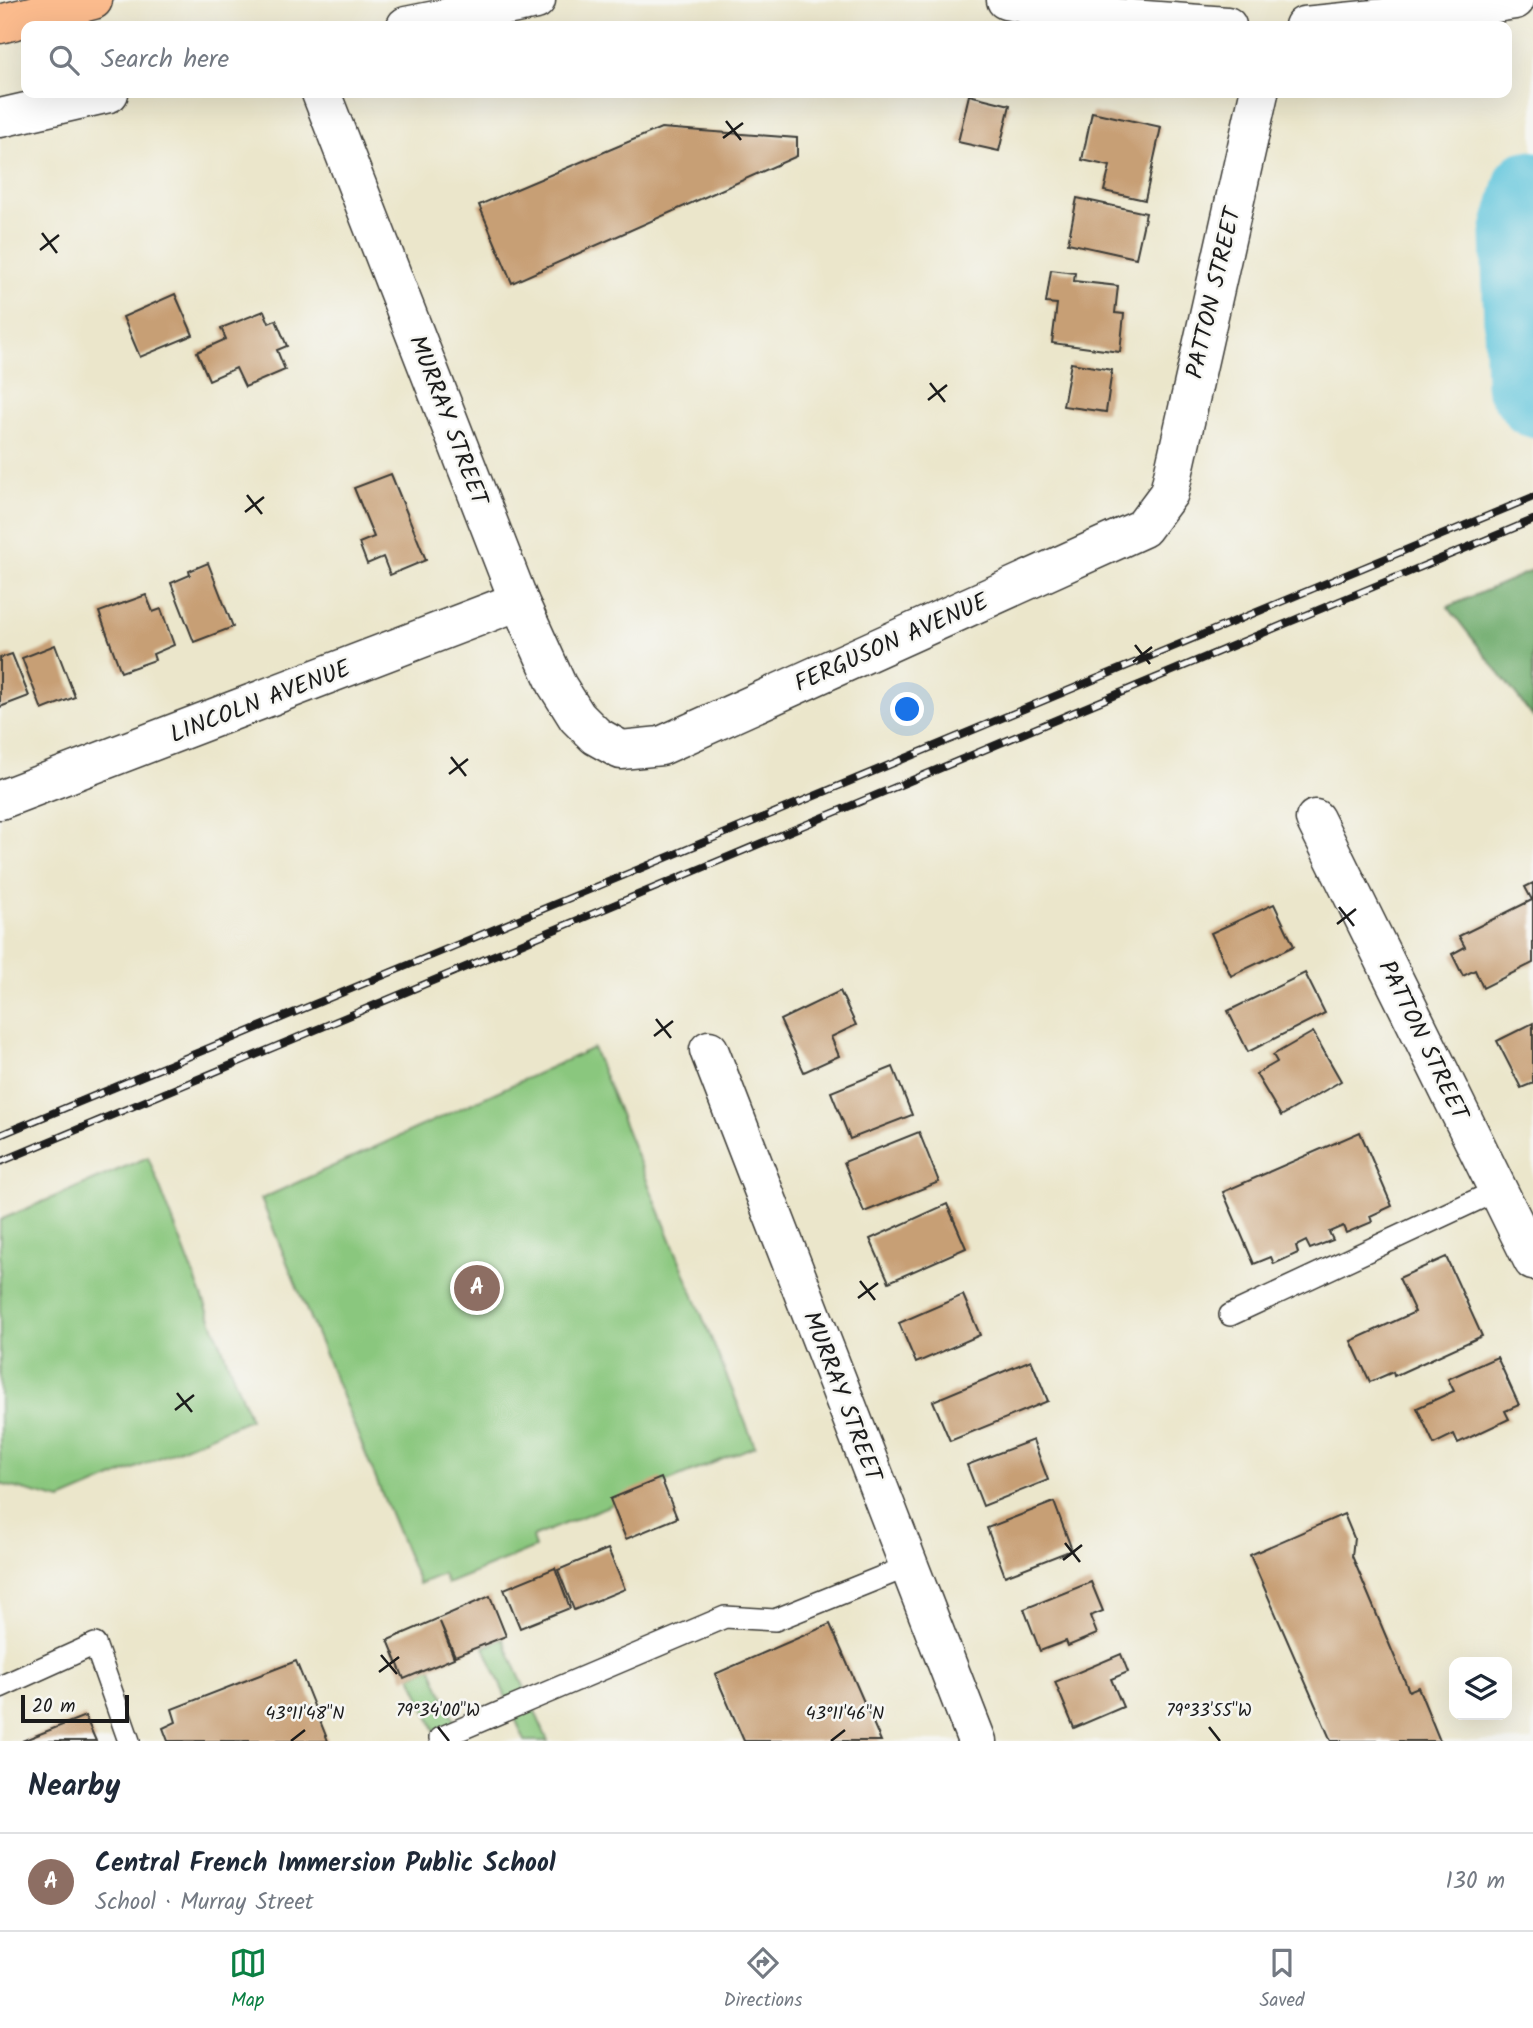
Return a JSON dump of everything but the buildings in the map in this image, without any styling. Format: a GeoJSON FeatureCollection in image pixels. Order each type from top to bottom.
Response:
{"type":"FeatureCollection","features":[{"type":"Feature","properties":{"kind":"highway"},"geometry":{"type":"LineString","coordinates":[[0,24],[93,0]]}},
{"type":"Feature","properties":{"kind":"street"},"geometry":{"type":"LineString","coordinates":[[431,21],[536,0]]}},
{"type":"Feature","properties":{"kind":"street"},"geometry":{"type":"LineString","coordinates":[[1006,0],[1089,16],[1158,21]]}},
{"type":"Feature","properties":{"kind":"street"},"geometry":{"type":"LineString","coordinates":[[1355,21],[1515,0]]}},
{"type":"Feature","properties":{"kind":"street"},"geometry":{"type":"LineString","coordinates":[[0,118],[87,98]]}},
{"type":"Feature","properties":{"kind":"street","name":"MURRAY STREET"},"geometry":{"type":"LineString","coordinates":[[323,98],[519,601],[557,685],[577,718],[596,736]]}},
{"type":"Feature","properties":{"kind":"street","name":"PATTON STREET"},"geometry":{"type":"LineString","coordinates":[[1169,493],[1258,98]]}},
{"type":"Feature","properties":{"kind":"street","name":"FERGUSON AVENUE"},"geometry":{"type":"LineString","coordinates":[[596,736],[621,750],[662,746],[1143,528],[1169,493]]}},
{"type":"Feature","properties":{"kind":"street","name":"LINCOLN AVENUE"},"geometry":{"type":"LineString","coordinates":[[0,800],[519,601]]}},
{"type":"Feature","properties":{"kind":"street","name":"PATTON STREET"},"geometry":{"type":"LineString","coordinates":[[1315,819],[1533,1261]]}},
{"type":"Feature","properties":{"kind":"street","name":"MURRAY STREET"},"geometry":{"type":"LineString","coordinates":[[709,1051],[977,1741]]}},
{"type":"Feature","properties":{"kind":"lane"},"geometry":{"type":"LineString","coordinates":[[1230,1315],[1498,1190]]}},
{"type":"Feature","properties":{"kind":"lane"},"geometry":{"type":"LineString","coordinates":[[439,1738],[725,1617],[775,1620],[909,1566]]}},
{"type":"Feature","properties":{"kind":"lane"},"geometry":{"type":"LineString","coordinates":[[0,1687],[94,1644],[129,1741]]}},
{"type":"Feature","properties":{"kind":"green space"},"geometry":{"type":"Polygon","coordinates":[[[1533,570],[1533,717],[1448,607],[1533,570]]]}},
{"type":"Feature","properties":{"kind":"green space"},"geometry":{"type":"Polygon","coordinates":[[[593,1048],[755,1446],[532,1537],[535,1548],[447,1584],[443,1574],[419,1584],[261,1199],[593,1048]]]}},
{"type":"Feature","properties":{"kind":"green space"},"geometry":{"type":"Polygon","coordinates":[[[148,1157],[250,1419],[61,1500],[0,1484],[0,1220],[148,1157]]]}},
{"type":"Feature","properties":{"kind":"green space"},"geometry":{"type":"Polygon","coordinates":[[[503,1639],[548,1741],[525,1741],[484,1647],[503,1639]]]}},
{"type":"Feature","properties":{"kind":"green space"},"geometry":{"type":"Polygon","coordinates":[[[431,1667],[463,1741],[439,1741],[411,1676],[431,1667]]]}},
{"type":"Feature","properties":{"kind":"waterway"},"geometry":{"type":"LineString","coordinates":[[1527,183],[1513,234],[1518,384],[1533,405]]}},
{"type":"Feature","properties":{"kind":"railway"},"geometry":{"type":"LineString","coordinates":[[0,1135],[1533,497]]}},
{"type":"Feature","properties":{"kind":"railway"},"geometry":{"type":"LineString","coordinates":[[0,1162],[1533,520]]}},
{"type":"Feature","properties":{"kind":"place","name":"Central French Immersion Public School"},"geometry":{"type":"Point","coordinates":[477,1288]}}]}
